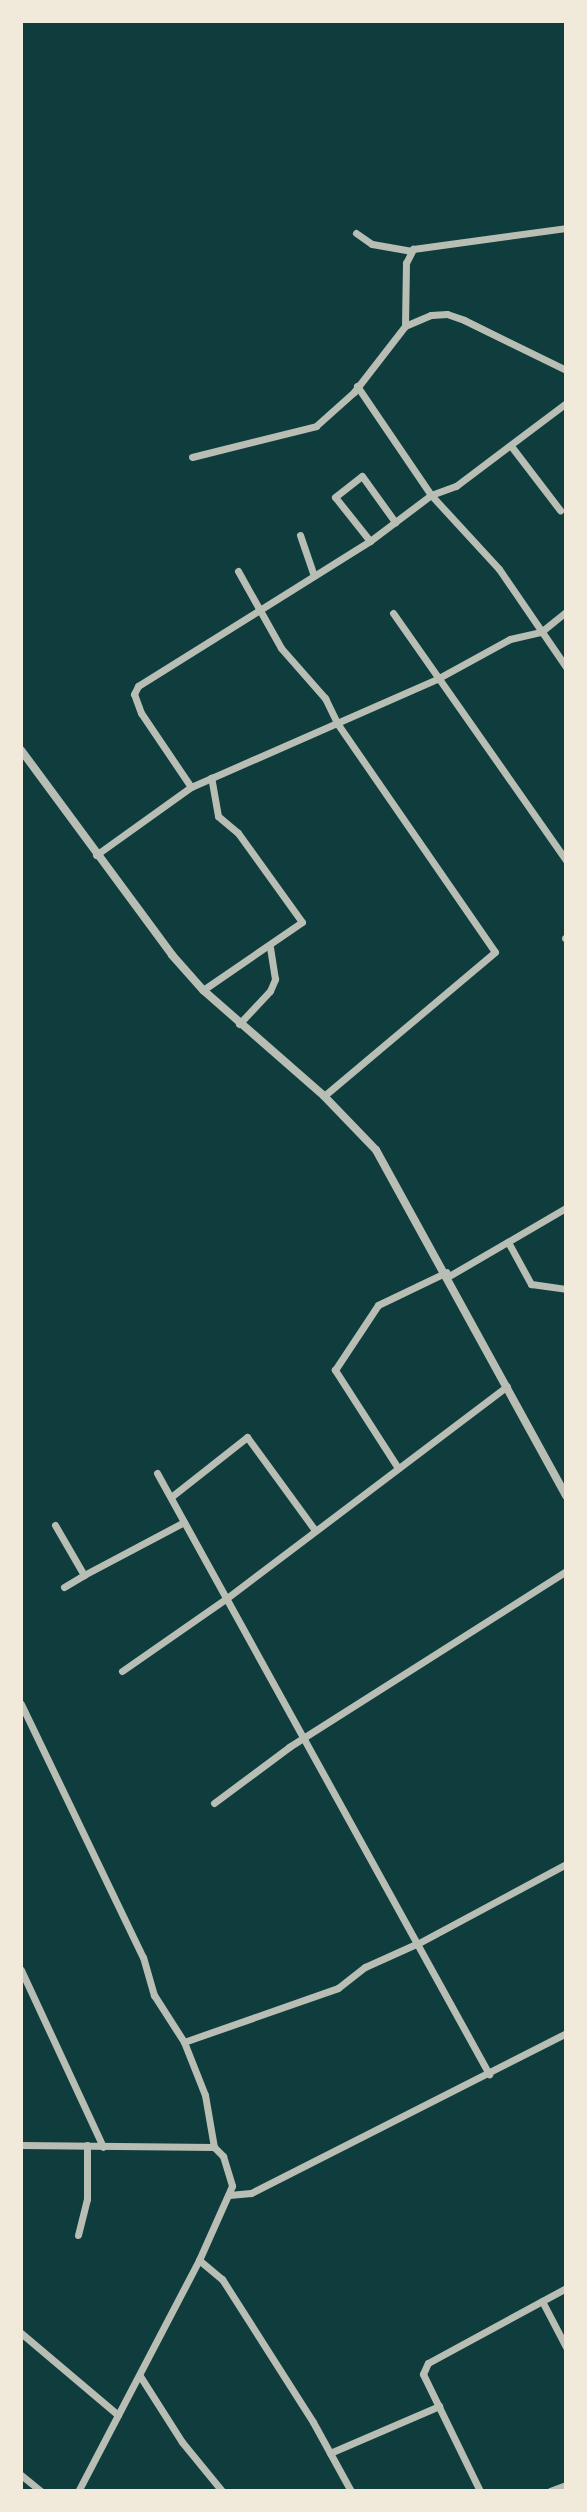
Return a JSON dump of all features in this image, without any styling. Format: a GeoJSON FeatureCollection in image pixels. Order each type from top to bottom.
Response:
{"type":"FeatureCollection","features":[{"type":"Feature","properties":{"kind":"street"},"geometry":{"type":"LineString","coordinates":[[356,233],[372,244],[410,251],[566,228]]}},
{"type":"Feature","properties":{"kind":"street"},"geometry":{"type":"LineString","coordinates":[[192,457],[309,429],[342,405],[405,326],[410,251]]}},
{"type":"Feature","properties":{"kind":"street"},"geometry":{"type":"LineString","coordinates":[[405,326],[447,314],[566,370]]}},
{"type":"Feature","properties":{"kind":"street"},"geometry":{"type":"LineString","coordinates":[[357,386],[431,495],[499,569],[566,667]]}},
{"type":"Feature","properties":{"kind":"street"},"geometry":{"type":"LineString","coordinates":[[191,787],[141,713],[136,690],[208,638],[261,609],[370,541],[431,495],[456,485],[566,402]]}},
{"type":"Feature","properties":{"kind":"street"},"geometry":{"type":"LineString","coordinates":[[511,446],[560,510]]}},
{"type":"Feature","properties":{"kind":"street"},"geometry":{"type":"LineString","coordinates":[[370,541],[335,497],[362,476],[395,522]]}},
{"type":"Feature","properties":{"kind":"street"},"geometry":{"type":"LineString","coordinates":[[300,535],[314,576]]}},
{"type":"Feature","properties":{"kind":"street"},"geometry":{"type":"LineString","coordinates":[[237,571],[281,648],[324,698],[337,723],[495,953],[324,1096]]}},
{"type":"Feature","properties":{"kind":"street"},"geometry":{"type":"LineString","coordinates":[[96,855],[191,787],[436,679],[510,639],[541,632],[566,612]]}},
{"type":"Feature","properties":{"kind":"street"},"geometry":{"type":"LineString","coordinates":[[393,613],[436,679],[566,860]]}},
{"type":"Feature","properties":{"kind":"street"},"geometry":{"type":"LineString","coordinates":[[21,750],[96,855],[203,990],[324,1096],[376,1150],[448,1274],[566,1496]]}},
{"type":"Feature","properties":{"kind":"street"},"geometry":{"type":"LineString","coordinates":[[203,990],[302,922],[301,917],[238,833],[218,816],[211,778]]}},
{"type":"Feature","properties":{"kind":"street"},"geometry":{"type":"LineString","coordinates":[[239,1024],[270,991],[275,979],[270,946]]}},
{"type":"Feature","properties":{"kind":"street"},"geometry":{"type":"LineString","coordinates":[[398,1468],[335,1370],[378,1305],[448,1274],[566,1208]]}},
{"type":"Feature","properties":{"kind":"street"},"geometry":{"type":"LineString","coordinates":[[508,1242],[531,1284],[566,1289]]}},
{"type":"Feature","properties":{"kind":"street"},"geometry":{"type":"LineString","coordinates":[[122,1671],[227,1598],[314,1529],[508,1386]]}},
{"type":"Feature","properties":{"kind":"street"},"geometry":{"type":"LineString","coordinates":[[171,1497],[247,1437],[314,1529]]}},
{"type":"Feature","properties":{"kind":"street"},"geometry":{"type":"LineString","coordinates":[[157,1473],[489,2074]]}},
{"type":"Feature","properties":{"kind":"street"},"geometry":{"type":"LineString","coordinates":[[64,1587],[184,1522]]}},
{"type":"Feature","properties":{"kind":"street"},"geometry":{"type":"LineString","coordinates":[[55,1525],[84,1575]]}},
{"type":"Feature","properties":{"kind":"street"},"geometry":{"type":"LineString","coordinates":[[214,1803],[304,1738],[566,1571]]}},
{"type":"Feature","properties":{"kind":"street"},"geometry":{"type":"LineString","coordinates":[[21,1704],[143,1957],[154,1995],[184,2042],[205,2095],[214,2147],[223,2156],[232,2186],[199,2260],[78,2491]]}},
{"type":"Feature","properties":{"kind":"street"},"geometry":{"type":"LineString","coordinates":[[184,2042],[338,1988],[365,1967],[417,1944],[566,1864]]}},
{"type":"Feature","properties":{"kind":"street"},"geometry":{"type":"LineString","coordinates":[[21,1970],[103,2147]]}},
{"type":"Feature","properties":{"kind":"street"},"geometry":{"type":"LineString","coordinates":[[229,2195],[251,2193],[566,2033]]}},
{"type":"Feature","properties":{"kind":"street"},"geometry":{"type":"LineString","coordinates":[[21,2145],[214,2147]]}},
{"type":"Feature","properties":{"kind":"street"},"geometry":{"type":"LineString","coordinates":[[78,2235],[87,2199],[87,2145]]}},
{"type":"Feature","properties":{"kind":"street"},"geometry":{"type":"LineString","coordinates":[[199,2260],[222,2279],[351,2491]]}},
{"type":"Feature","properties":{"kind":"street"},"geometry":{"type":"LineString","coordinates":[[480,2491],[423,2374],[428,2363],[566,2288]]}},
{"type":"Feature","properties":{"kind":"street"},"geometry":{"type":"LineString","coordinates":[[542,2301],[566,2347]]}},
{"type":"Feature","properties":{"kind":"street"},"geometry":{"type":"LineString","coordinates":[[21,2333],[118,2415]]}},
{"type":"Feature","properties":{"kind":"street"},"geometry":{"type":"LineString","coordinates":[[140,2376],[182,2442],[222,2491]]}},
{"type":"Feature","properties":{"kind":"street"},"geometry":{"type":"LineString","coordinates":[[330,2453],[439,2406]]}},
{"type":"Feature","properties":{"kind":"street"},"geometry":{"type":"LineString","coordinates":[[21,2475],[41,2491]]}},
{"type":"Feature","properties":{"kind":"street"},"geometry":{"type":"LineString","coordinates":[[550,2491],[566,2485]]}}]}
